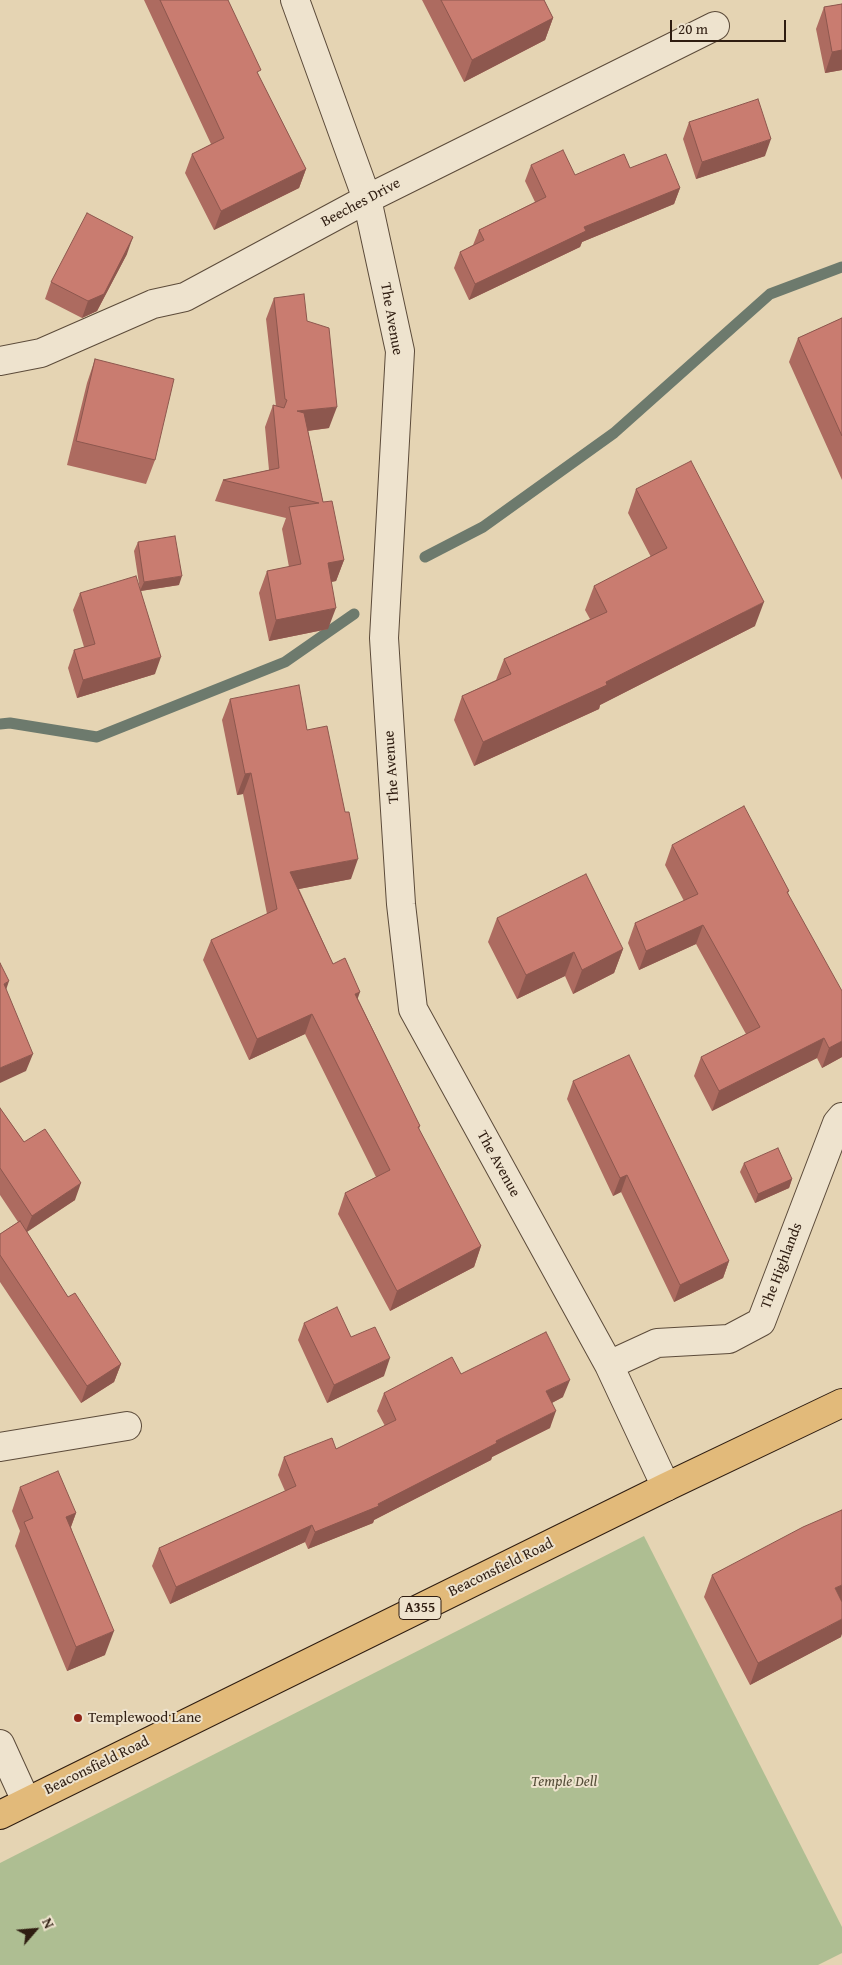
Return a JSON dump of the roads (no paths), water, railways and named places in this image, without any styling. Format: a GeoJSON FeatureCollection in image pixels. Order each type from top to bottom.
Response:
{"type":"FeatureCollection","features":[{"type":"Feature","properties":{"kind":"main road","name":"Beaconsfield Road"},"geometry":{"type":"LineString","coordinates":[[0,1815],[666,1487],[842,1403]]}},
{"type":"Feature","properties":{"kind":"street","name":"The Avenue"},"geometry":{"type":"LineString","coordinates":[[295,0],[367,199],[400,351],[384,638],[401,904],[413,1009],[609,1365],[666,1487]]}},
{"type":"Feature","properties":{"kind":"street","name":"Beeches Drive"},"geometry":{"type":"LineString","coordinates":[[0,361],[41,353],[153,304],[185,297],[367,199],[715,26]]}},
{"type":"Feature","properties":{"kind":"street","name":"The Highlands"},"geometry":{"type":"LineString","coordinates":[[609,1365],[657,1343],[729,1339],[761,1322],[837,1123],[842,1117]]}},
{"type":"Feature","properties":{"kind":"street"},"geometry":{"type":"LineString","coordinates":[[0,1447],[127,1426]]}},
{"type":"Feature","properties":{"kind":"street"},"geometry":{"type":"LineString","coordinates":[[0,1744],[26,1801]]}},
{"type":"Feature","properties":{"kind":"waterway"},"geometry":{"type":"LineString","coordinates":[[425,557],[483,527],[614,433],[770,294],[842,267]]}},
{"type":"Feature","properties":{"kind":"waterway"},"geometry":{"type":"LineString","coordinates":[[0,724],[10,723],[97,737],[285,662],[354,614]]}},
{"type":"Feature","properties":{"kind":"place","name":"Templewood Lane"},"geometry":{"type":"Point","coordinates":[78,1718]}},
{"type":"Feature","properties":{"kind":"park label","name":"Temple Dell"},"geometry":{"type":"Point","coordinates":[564,1782]}}]}
